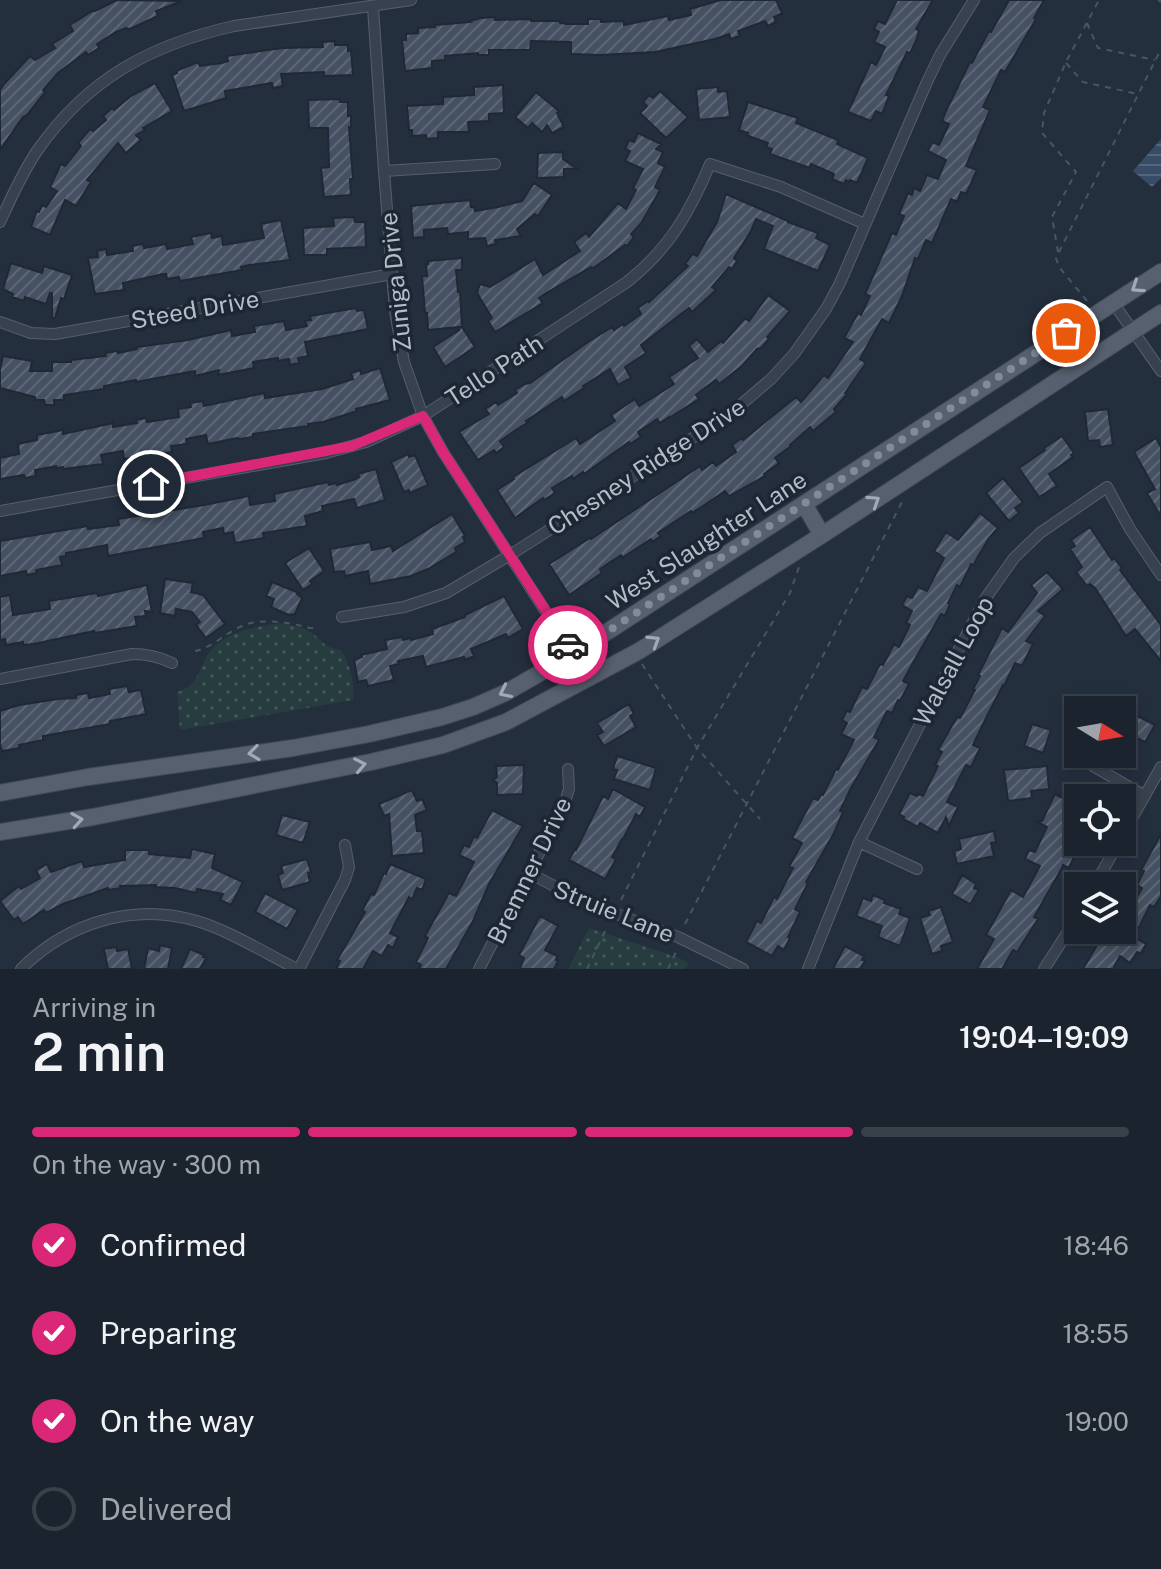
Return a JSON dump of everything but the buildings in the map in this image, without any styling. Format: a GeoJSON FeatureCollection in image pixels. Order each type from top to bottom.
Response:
{"type":"FeatureCollection","features":[{"type":"Feature","properties":{"kind":"main road","name":"West Slaughter Lane"},"geometry":{"type":"LineString","coordinates":[[0,793],[307,745],[428,720],[473,707],[505,693],[573,654],[1161,272]]}},
{"type":"Feature","properties":{"kind":"main road"},"geometry":{"type":"LineString","coordinates":[[0,832],[311,774],[443,745],[506,722],[639,651],[1161,313]]}},
{"type":"Feature","properties":{"kind":"main road"},"geometry":{"type":"LineString","coordinates":[[804,504],[822,535]]}},
{"type":"Feature","properties":{"kind":"main road"},"geometry":{"type":"LineString","coordinates":[[307,745],[311,774]]}},
{"type":"Feature","properties":{"kind":"street"},"geometry":{"type":"LineString","coordinates":[[0,222],[36,152],[63,117],[106,79],[146,55],[210,31],[234,26],[411,0]]}},
{"type":"Feature","properties":{"kind":"street","name":"Chesney Ridge Drive"},"geometry":{"type":"LineString","coordinates":[[342,617],[404,607],[457,587],[730,414],[771,379],[805,341],[840,283],[927,82],[974,0]]}},
{"type":"Feature","properties":{"kind":"street","name":"Zuniga Drive"},"geometry":{"type":"LineString","coordinates":[[373,7],[395,311],[404,362],[423,416],[443,452],[573,654]]}},
{"type":"Feature","properties":{"kind":"street"},"geometry":{"type":"LineString","coordinates":[[384,171],[495,164]]}},
{"type":"Feature","properties":{"kind":"street","name":"Tello Path"},"geometry":{"type":"LineString","coordinates":[[0,511],[326,453],[366,442],[423,416],[615,291],[646,267],[661,252],[687,215],[710,164],[791,191],[865,224]]}},
{"type":"Feature","properties":{"kind":"street","name":"Steed Drive"},"geometry":{"type":"LineString","coordinates":[[0,322],[31,333],[55,334],[392,274]]}},
{"type":"Feature","properties":{"kind":"street"},"geometry":{"type":"LineString","coordinates":[[1114,304],[1161,371]]}},
{"type":"Feature","properties":{"kind":"street","name":"Walsall Loop"},"geometry":{"type":"LineString","coordinates":[[808,969],[859,842],[985,599],[1014,558],[1040,533],[1107,487],[1161,575]]}},
{"type":"Feature","properties":{"kind":"street"},"geometry":{"type":"LineString","coordinates":[[0,679],[132,654],[160,657],[172,663]]}},
{"type":"Feature","properties":{"kind":"street"},"geometry":{"type":"LineString","coordinates":[[1136,812],[1161,767]]}},
{"type":"Feature","properties":{"kind":"street"},"geometry":{"type":"LineString","coordinates":[[1096,768],[1145,796]]}},
{"type":"Feature","properties":{"kind":"street","name":"Bremner Drive"},"geometry":{"type":"LineString","coordinates":[[479,969],[564,805],[569,789],[568,769]]}},
{"type":"Feature","properties":{"kind":"street"},"geometry":{"type":"LineString","coordinates":[[859,842],[917,869]]}},
{"type":"Feature","properties":{"kind":"street"},"geometry":{"type":"LineString","coordinates":[[21,969],[41,951],[80,928],[124,915],[148,914],[197,921],[298,969],[345,880],[349,867],[345,845]]}},
{"type":"Feature","properties":{"kind":"street","name":"Struie Lane"},"geometry":{"type":"LineString","coordinates":[[529,873],[585,902],[678,937],[743,969]]}},
{"type":"Feature","properties":{"kind":"street"},"geometry":{"type":"LineString","coordinates":[[1044,969],[1064,938]]}},
{"type":"Feature","properties":{"kind":"path"},"geometry":{"type":"LineString","coordinates":[[1058,254],[1052,217],[1076,172],[1042,133],[1044,113],[1066,62],[1099,0]]}},
{"type":"Feature","properties":{"kind":"path"},"geometry":{"type":"LineString","coordinates":[[1087,22],[1098,48],[1156,61]]}},
{"type":"Feature","properties":{"kind":"path"},"geometry":{"type":"LineString","coordinates":[[1089,303],[1059,267],[1056,262],[1058,254],[1161,49]]}},
{"type":"Feature","properties":{"kind":"path"},"geometry":{"type":"LineString","coordinates":[[1066,62],[1083,82],[1140,95]]}},
{"type":"Feature","properties":{"kind":"path"},"geometry":{"type":"LineString","coordinates":[[685,924],[905,496]]}},
{"type":"Feature","properties":{"kind":"path"},"geometry":{"type":"LineString","coordinates":[[621,900],[697,748],[790,593],[799,567]]}},
{"type":"Feature","properties":{"kind":"path"},"geometry":{"type":"LineString","coordinates":[[195,651],[207,648],[214,641],[247,624],[274,621],[308,629],[317,628]]}},
{"type":"Feature","properties":{"kind":"path"},"geometry":{"type":"LineString","coordinates":[[640,660],[697,748],[760,819]]}},
{"type":"Feature","properties":{"kind":"path"},"geometry":{"type":"LineString","coordinates":[[587,969],[607,927]]}},
{"type":"Feature","properties":{"kind":"path"},"geometry":{"type":"LineString","coordinates":[[668,969],[676,952]]}},
{"type":"Feature","properties":{"kind":"green space"},"geometry":{"type":"Polygon","coordinates":[[[279,623],[305,629],[327,646],[341,650],[351,674],[353,700],[180,730],[177,692],[192,684],[209,652],[222,640],[237,633],[279,623]]]}},
{"type":"Feature","properties":{"kind":"green space"},"geometry":{"type":"Polygon","coordinates":[[[589,928],[689,963],[685,969],[568,969],[589,928]]]}},
{"type":"Feature","properties":{"kind":"water"},"geometry":{"type":"Polygon","coordinates":[[[1161,139],[1161,178],[1152,187],[1133,171],[1161,139]]]}},
{"type":"Feature","properties":{"kind":"way so far"},"geometry":{"type":"LineString","coordinates":[[568,645],[573,654],[1066,333]]}},
{"type":"Feature","properties":{"kind":"route"},"geometry":{"type":"LineString","coordinates":[[151,484],[326,453],[366,442],[423,416],[568,645]]}}]}
